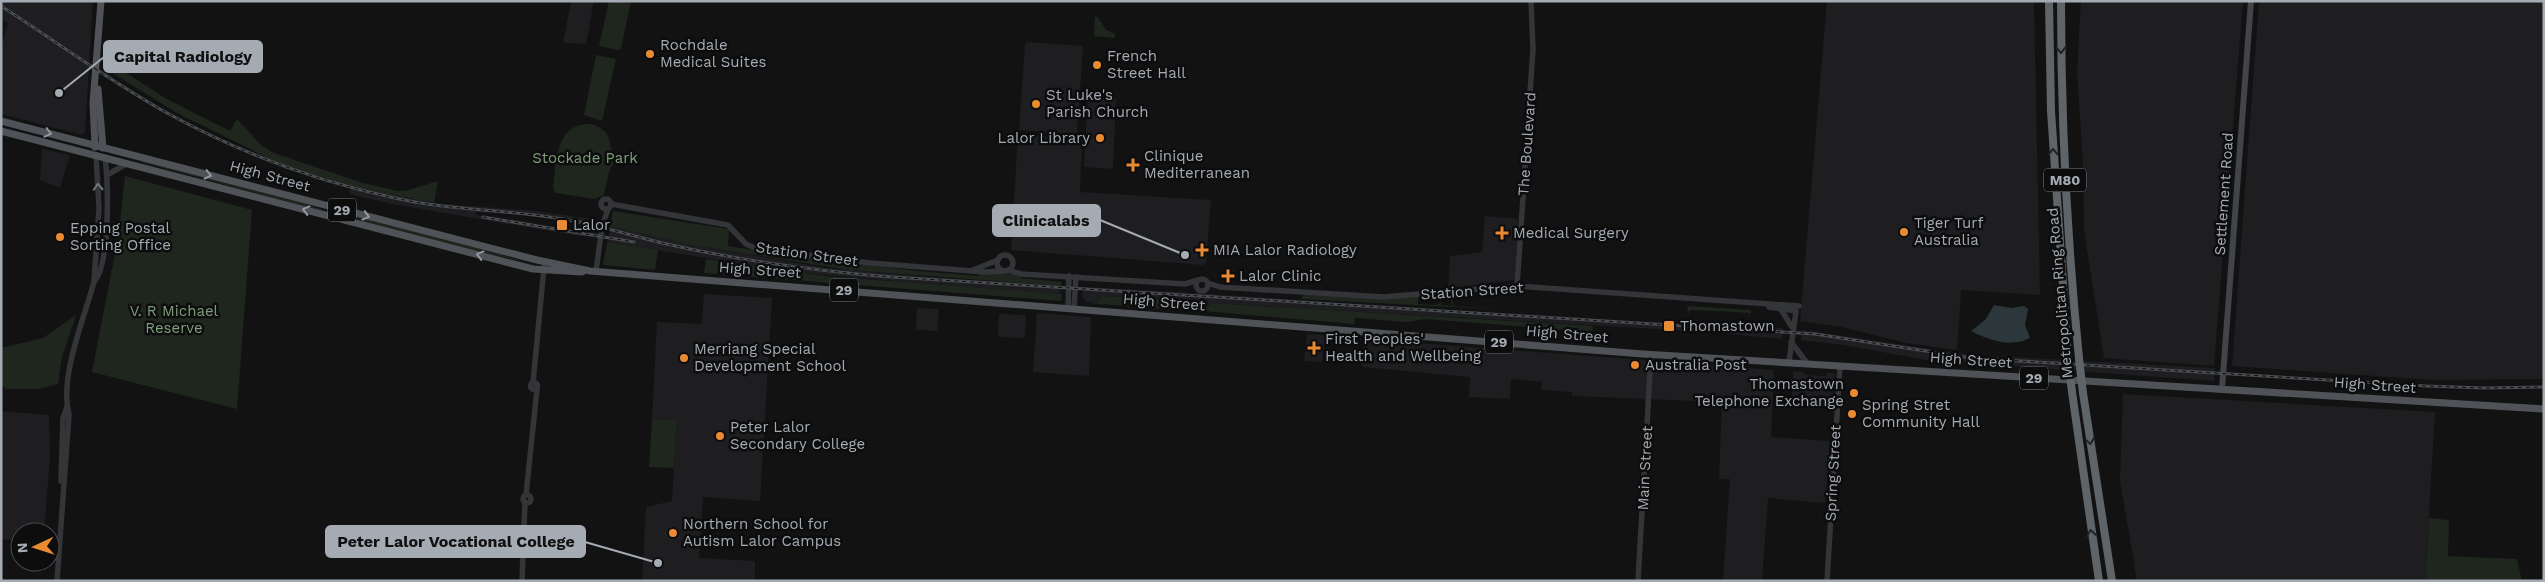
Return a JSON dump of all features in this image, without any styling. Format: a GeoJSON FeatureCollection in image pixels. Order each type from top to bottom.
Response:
{"type":"FeatureCollection","features":[{"type":"Feature","properties":{"kind":"highway","name":"Metropolitan Ring Road"},"geometry":{"type":"LineString","coordinates":[[2049,1],[2050,111],[2068,358],[2099,581]]}},
{"type":"Feature","properties":{"kind":"highway","name":"Metropolitan Ring Road"},"geometry":{"type":"LineString","coordinates":[[2060,1],[2065,193],[2079,358],[2112,581]]}},
{"type":"Feature","properties":{"kind":"main road"},"geometry":{"type":"LineString","coordinates":[[96,155],[93,103],[96,84],[101,1]]}},
{"type":"Feature","properties":{"kind":"main road","name":"Settlement Road"},"geometry":{"type":"LineString","coordinates":[[2222,389],[2251,1]]}},
{"type":"Feature","properties":{"kind":"main road"},"geometry":{"type":"LineString","coordinates":[[96,84],[102,146],[105,156]]}},
{"type":"Feature","properties":{"kind":"main road","name":"High Street"},"geometry":{"type":"LineString","coordinates":[[1,121],[545,262],[593,271]]}},
{"type":"Feature","properties":{"kind":"main road","name":"High Street"},"geometry":{"type":"LineString","coordinates":[[1,131],[105,156],[544,271],[593,271],[1652,355],[2544,410]]}},
{"type":"Feature","properties":{"kind":"street","name":"The Boulevard"},"geometry":{"type":"LineString","coordinates":[[1517,286],[1533,49],[1531,1]]}},
{"type":"Feature","properties":{"kind":"street"},"geometry":{"type":"LineString","coordinates":[[94,282],[98,220],[96,155]]}},
{"type":"Feature","properties":{"kind":"street"},"geometry":{"type":"LineString","coordinates":[[57,581],[62,506],[63,415],[67,407],[72,353],[101,260],[108,212],[105,156]]}},
{"type":"Feature","properties":{"kind":"street"},"geometry":{"type":"LineString","coordinates":[[107,175],[128,163]]}},
{"type":"Feature","properties":{"kind":"street","name":"Station Street"},"geometry":{"type":"LineString","coordinates":[[593,271],[608,207],[622,207],[728,225],[746,244],[755,248],[843,261],[989,272],[1006,270],[1027,274],[1185,284],[1197,288]]}},
{"type":"Feature","properties":{"kind":"street"},"geometry":{"type":"LineString","coordinates":[[98,220],[108,212]]}},
{"type":"Feature","properties":{"kind":"street"},"geometry":{"type":"LineString","coordinates":[[1013,263],[1006,270],[999,268],[998,260],[1003,256],[1008,256],[1018,269],[1027,274]]}},
{"type":"Feature","properties":{"kind":"street","name":"Station Street"},"geometry":{"type":"LineString","coordinates":[[971,271],[998,260]]}},
{"type":"Feature","properties":{"kind":"street"},"geometry":{"type":"LineString","coordinates":[[522,581],[535,373],[545,262]]}},
{"type":"Feature","properties":{"kind":"street"},"geometry":{"type":"LineString","coordinates":[[1071,308],[1072,276]]}},
{"type":"Feature","properties":{"kind":"street"},"geometry":{"type":"LineString","coordinates":[[1205,279],[1208,283],[1206,290],[1201,291],[1197,288],[1198,280],[1205,279]]}},
{"type":"Feature","properties":{"kind":"street","name":"Station Street"},"geometry":{"type":"LineString","coordinates":[[1185,284],[1198,280]]}},
{"type":"Feature","properties":{"kind":"street","name":"Station Street"},"geometry":{"type":"LineString","coordinates":[[1208,283],[1220,287],[1383,297],[1517,286],[1798,308]]}},
{"type":"Feature","properties":{"kind":"street","name":"Station Street"},"geometry":{"type":"LineString","coordinates":[[1206,290],[1220,287]]}},
{"type":"Feature","properties":{"kind":"street","name":"Station Street"},"geometry":{"type":"LineString","coordinates":[[1753,304],[1779,308],[1798,308]]}},
{"type":"Feature","properties":{"kind":"street"},"geometry":{"type":"LineString","coordinates":[[1779,308],[1785,312],[1792,327]]}},
{"type":"Feature","properties":{"kind":"street"},"geometry":{"type":"LineString","coordinates":[[1788,362],[1792,327],[1798,308]]}},
{"type":"Feature","properties":{"kind":"street"},"geometry":{"type":"LineString","coordinates":[[1791,342],[1806,364]]}},
{"type":"Feature","properties":{"kind":"street","name":"Main Street"},"geometry":{"type":"LineString","coordinates":[[1638,581],[1652,355]]}},
{"type":"Feature","properties":{"kind":"street","name":"Spring Street"},"geometry":{"type":"LineString","coordinates":[[1827,581],[1840,366]]}},
{"type":"Feature","properties":{"kind":"shaded area"},"geometry":{"type":"Polygon","coordinates":[[[1,1],[93,1],[85,132],[82,135],[1,114],[1,47],[8,23],[1,18],[1,1]]]}},
{"type":"Feature","properties":{"kind":"shaded area"},"geometry":{"type":"Polygon","coordinates":[[[571,1],[594,1],[586,44],[563,43],[571,1]]]}},
{"type":"Feature","properties":{"kind":"shaded area"},"geometry":{"type":"Polygon","coordinates":[[[1827,1],[2034,1],[2040,295],[1961,290],[1957,350],[1906,343],[1842,327],[1800,321],[1827,1]]]}},
{"type":"Feature","properties":{"kind":"shaded area"},"geometry":{"type":"Polygon","coordinates":[[[2081,1],[2243,1],[2214,366],[2104,358],[2084,230],[2083,164],[2077,72],[2081,1]]]}},
{"type":"Feature","properties":{"kind":"shaded area"},"geometry":{"type":"Polygon","coordinates":[[[2259,1],[2544,1],[2544,379],[2433,380],[2232,366],[2259,1]]]}},
{"type":"Feature","properties":{"kind":"shaded area"},"geometry":{"type":"Polygon","coordinates":[[[1028,42],[1083,46],[1077,134],[1019,130],[1025,44],[1028,42]]]}},
{"type":"Feature","properties":{"kind":"shaded area"},"geometry":{"type":"Polygon","coordinates":[[[1088,96],[1116,98],[1113,169],[1084,167],[1088,96]]]}},
{"type":"Feature","properties":{"kind":"shaded area"},"geometry":{"type":"Polygon","coordinates":[[[1018,134],[1082,139],[1080,192],[1211,200],[1206,263],[1203,265],[1011,250],[1018,134]]]}},
{"type":"Feature","properties":{"kind":"shaded area"},"geometry":{"type":"Polygon","coordinates":[[[42,149],[70,155],[60,188],[40,180],[42,149]]]}},
{"type":"Feature","properties":{"kind":"shaded area"},"geometry":{"type":"Polygon","coordinates":[[[351,186],[432,203],[537,211],[591,219],[596,224],[593,237],[573,235],[392,204],[349,194],[351,186]],[[476,212],[476,215],[582,232],[582,224],[538,216],[476,212]]]}},
{"type":"Feature","properties":{"kind":"shaded area"},"geometry":{"type":"Polygon","coordinates":[[[1485,216],[1518,219],[1515,280],[1448,288],[1450,256],[1482,252],[1485,216]]]}},
{"type":"Feature","properties":{"kind":"shaded area"},"geometry":{"type":"Polygon","coordinates":[[[611,226],[691,245],[827,268],[941,278],[940,285],[792,272],[608,242],[611,226]]]}},
{"type":"Feature","properties":{"kind":"shaded area"},"geometry":{"type":"Polygon","coordinates":[[[942,278],[1061,286],[1060,294],[942,285],[942,278]]]}},
{"type":"Feature","properties":{"kind":"shaded area"},"geometry":{"type":"Polygon","coordinates":[[[1083,287],[1191,293],[1190,300],[1102,296],[1098,303],[1087,302],[1082,296],[1083,287]]]}},
{"type":"Feature","properties":{"kind":"shaded area"},"geometry":{"type":"Polygon","coordinates":[[[1193,293],[1656,324],[1708,327],[1709,324],[1783,328],[1781,339],[1708,332],[1211,303],[1210,307],[1192,305],[1193,293]]]}},
{"type":"Feature","properties":{"kind":"shaded area"},"geometry":{"type":"Polygon","coordinates":[[[704,294],[772,298],[760,501],[703,497],[699,558],[755,561],[755,581],[642,581],[646,507],[672,501],[677,421],[652,419],[657,322],[702,324],[704,294]]]}},
{"type":"Feature","properties":{"kind":"shaded area"},"geometry":{"type":"Polygon","coordinates":[[[1994,305],[2011,308],[2024,306],[2028,309],[2025,325],[2030,338],[2008,343],[1992,340],[1971,331],[1986,319],[1994,305]]]}},
{"type":"Feature","properties":{"kind":"shaded area"},"geometry":{"type":"Polygon","coordinates":[[[917,308],[939,309],[937,331],[916,330],[917,308]]]}},
{"type":"Feature","properties":{"kind":"shaded area"},"geometry":{"type":"Polygon","coordinates":[[[1037,313],[1091,317],[1089,376],[1033,372],[1037,313]]]}},
{"type":"Feature","properties":{"kind":"shaded area"},"geometry":{"type":"Polygon","coordinates":[[[999,314],[1026,315],[1025,338],[1000,337],[998,335],[999,314]]]}},
{"type":"Feature","properties":{"kind":"shaded area"},"geometry":{"type":"Polygon","coordinates":[[[1802,330],[1971,355],[2215,368],[2214,381],[1927,360],[1843,345],[1801,340],[1802,330]]]}},
{"type":"Feature","properties":{"kind":"shaded area","name":"First Peoples' Health and Wellbeing"},"geometry":{"type":"Polygon","coordinates":[[[1307,334],[1325,335],[1322,362],[1304,361],[1307,334]]]}},
{"type":"Feature","properties":{"kind":"shaded area"},"geometry":{"type":"Polygon","coordinates":[[[1364,339],[1774,370],[1771,437],[1830,441],[1825,503],[1768,498],[1762,581],[1723,581],[1730,479],[1719,479],[1722,402],[1572,396],[1572,392],[1541,390],[1542,382],[1511,379],[1510,399],[1469,397],[1470,377],[1362,367],[1364,339]]]}},
{"type":"Feature","properties":{"kind":"shaded area"},"geometry":{"type":"Polygon","coordinates":[[[1793,371],[1804,372],[1805,375],[1827,376],[1827,373],[1835,373],[1833,399],[1799,396],[1798,408],[1791,407],[1793,371]]]}},
{"type":"Feature","properties":{"kind":"shaded area"},"geometry":{"type":"Polygon","coordinates":[[[2123,394],[2435,412],[2425,581],[2137,581],[2120,480],[2123,394]]]}},
{"type":"Feature","properties":{"kind":"shaded area"},"geometry":{"type":"Polygon","coordinates":[[[1,411],[49,415],[50,457],[45,522],[10,522],[10,540],[1,539],[1,411]]]}},
{"type":"Feature","properties":{"kind":"green space"},"geometry":{"type":"Polygon","coordinates":[[[609,1],[631,1],[621,49],[618,50],[599,46],[609,1]]]}},
{"type":"Feature","properties":{"kind":"green space"},"geometry":{"type":"Polygon","coordinates":[[[1095,17],[1098,17],[1106,30],[1115,34],[1115,38],[1094,36],[1095,17]]]}},
{"type":"Feature","properties":{"kind":"green space","name":"Stockade Park"},"geometry":{"type":"Polygon","coordinates":[[[596,55],[616,59],[602,121],[584,115],[596,55]]]}},
{"type":"Feature","properties":{"kind":"green space"},"geometry":{"type":"Polygon","coordinates":[[[105,59],[165,98],[230,131],[237,119],[261,145],[274,153],[363,183],[398,191],[438,181],[434,203],[357,188],[280,164],[177,113],[104,68],[105,59]]]}},
{"type":"Feature","properties":{"kind":"green space","name":"Stockade Park"},"geometry":{"type":"Polygon","coordinates":[[[591,124],[607,134],[615,160],[609,172],[604,195],[595,199],[555,193],[553,187],[557,155],[564,136],[579,125],[591,124]]]}},
{"type":"Feature","properties":{"kind":"green space"},"geometry":{"type":"Polygon","coordinates":[[[141,160],[297,200],[334,214],[141,162],[141,160]]]}},
{"type":"Feature","properties":{"kind":"green space","name":"V. R Michael Reserve"},"geometry":{"type":"Polygon","coordinates":[[[125,176],[252,210],[237,409],[92,372],[118,238],[125,176]]]}},
{"type":"Feature","properties":{"kind":"green space"},"geometry":{"type":"Polygon","coordinates":[[[613,211],[729,229],[728,246],[822,260],[948,274],[979,276],[979,274],[1013,274],[1022,278],[1062,282],[1061,286],[849,270],[691,245],[610,226],[613,211]]]}},
{"type":"Feature","properties":{"kind":"green space"},"geometry":{"type":"Polygon","coordinates":[[[349,215],[468,245],[536,265],[376,226],[349,215]]]}},
{"type":"Feature","properties":{"kind":"green space"},"geometry":{"type":"Polygon","coordinates":[[[607,242],[658,250],[655,270],[603,265],[607,242]]]}},
{"type":"Feature","properties":{"kind":"green space"},"geometry":{"type":"Polygon","coordinates":[[[706,259],[825,276],[1062,294],[1061,301],[704,273],[706,259]]]}},
{"type":"Feature","properties":{"kind":"green space"},"geometry":{"type":"Polygon","coordinates":[[[1462,293],[1462,295],[1453,296],[1453,306],[1510,310],[1301,299],[1303,295],[1421,296],[1418,299],[1418,304],[1437,305],[1440,303],[1440,297],[1441,305],[1452,306],[1451,296],[1447,296],[1448,294],[1462,293]]]}},
{"type":"Feature","properties":{"kind":"green space"},"geometry":{"type":"Polygon","coordinates":[[[1444,294],[1444,296],[1436,297],[1436,295],[1444,294]]]}},
{"type":"Feature","properties":{"kind":"green space"},"geometry":{"type":"Polygon","coordinates":[[[1102,296],[1186,301],[1190,304],[1189,311],[1087,303],[1098,303],[1102,296]]]}},
{"type":"Feature","properties":{"kind":"green space"},"geometry":{"type":"Polygon","coordinates":[[[1210,303],[1593,326],[1592,332],[1425,319],[1407,322],[1355,318],[1354,324],[1191,310],[1191,304],[1210,307],[1210,303]]]}},
{"type":"Feature","properties":{"kind":"green space"},"geometry":{"type":"Polygon","coordinates":[[[1687,306],[1751,310],[1750,317],[1749,313],[1718,311],[1718,315],[1717,311],[1690,310],[1689,314],[1687,306]]]}},
{"type":"Feature","properties":{"kind":"green space"},"geometry":{"type":"Polygon","coordinates":[[[76,315],[62,357],[58,384],[39,389],[5,389],[1,384],[1,348],[43,338],[76,315]]]}},
{"type":"Feature","properties":{"kind":"green space"},"geometry":{"type":"Polygon","coordinates":[[[652,419],[677,420],[674,468],[649,467],[652,419]]]}},
{"type":"Feature","properties":{"kind":"green space"},"geometry":{"type":"Polygon","coordinates":[[[2429,518],[2449,520],[2448,556],[2517,559],[2522,581],[2425,581],[2429,518]]]}},
{"type":"Feature","properties":{"kind":"railway"},"geometry":{"type":"LineString","coordinates":[[1,6],[147,102],[223,141],[307,174],[366,191],[418,203],[556,218],[589,224],[690,249],[777,264],[892,277],[1815,334],[1971,358],[2426,386],[2544,387]]}},
{"type":"Feature","properties":{"kind":"railway"},"geometry":{"type":"LineString","coordinates":[[483,217],[634,242]]}},
{"type":"Feature","properties":{"kind":"place","name":"Rochdale Medical Suites"},"geometry":{"type":"Point","coordinates":[650,54]}},
{"type":"Feature","properties":{"kind":"place","name":"French Street Hall"},"geometry":{"type":"Point","coordinates":[1097,65]}},
{"type":"Feature","properties":{"kind":"place","name":"Capital Radiology"},"geometry":{"type":"Point","coordinates":[59,93]}},
{"type":"Feature","properties":{"kind":"place","name":"St Luke's Parish Church"},"geometry":{"type":"Point","coordinates":[1036,104]}},
{"type":"Feature","properties":{"kind":"place","name":"Lalor Library"},"geometry":{"type":"Point","coordinates":[1100,138]}},
{"type":"Feature","properties":{"kind":"place","name":"Clinique Mediterranean"},"geometry":{"type":"Point","coordinates":[1133,165]}},
{"type":"Feature","properties":{"kind":"place","name":"Lalor"},"geometry":{"type":"Point","coordinates":[562,225]}},
{"type":"Feature","properties":{"kind":"place","name":"Tiger Turf Australia"},"geometry":{"type":"Point","coordinates":[1904,232]}},
{"type":"Feature","properties":{"kind":"place","name":"Medical Surgery"},"geometry":{"type":"Point","coordinates":[1502,233]}},
{"type":"Feature","properties":{"kind":"place","name":"Epping Postal Sorting Office"},"geometry":{"type":"Point","coordinates":[60,237]}},
{"type":"Feature","properties":{"kind":"place","name":"MIA Lalor Radiology"},"geometry":{"type":"Point","coordinates":[1202,250]}},
{"type":"Feature","properties":{"kind":"place","name":"Clinicalabs"},"geometry":{"type":"Point","coordinates":[1185,255]}},
{"type":"Feature","properties":{"kind":"place","name":"Lalor Clinic"},"geometry":{"type":"Point","coordinates":[1228,276]}},
{"type":"Feature","properties":{"kind":"place","name":"Thomastown"},"geometry":{"type":"Point","coordinates":[1669,326]}},
{"type":"Feature","properties":{"kind":"place","name":"First Peoples' Health and Wellbeing"},"geometry":{"type":"Point","coordinates":[1314,348]}},
{"type":"Feature","properties":{"kind":"place","name":"Merriang Special Development School"},"geometry":{"type":"Point","coordinates":[684,358]}},
{"type":"Feature","properties":{"kind":"place","name":"Australia Post"},"geometry":{"type":"Point","coordinates":[1635,365]}},
{"type":"Feature","properties":{"kind":"place","name":"Thomastown Telephone Exchange"},"geometry":{"type":"Point","coordinates":[1854,393]}},
{"type":"Feature","properties":{"kind":"place","name":"Spring Stret Community Hall"},"geometry":{"type":"Point","coordinates":[1852,414]}},
{"type":"Feature","properties":{"kind":"place","name":"Peter Lalor Secondary College"},"geometry":{"type":"Point","coordinates":[720,436]}},
{"type":"Feature","properties":{"kind":"place","name":"Northern School for Autism Lalor Campus"},"geometry":{"type":"Point","coordinates":[673,533]}},
{"type":"Feature","properties":{"kind":"place","name":"Peter Lalor Vocational College"},"geometry":{"type":"Point","coordinates":[658,563]}}]}
